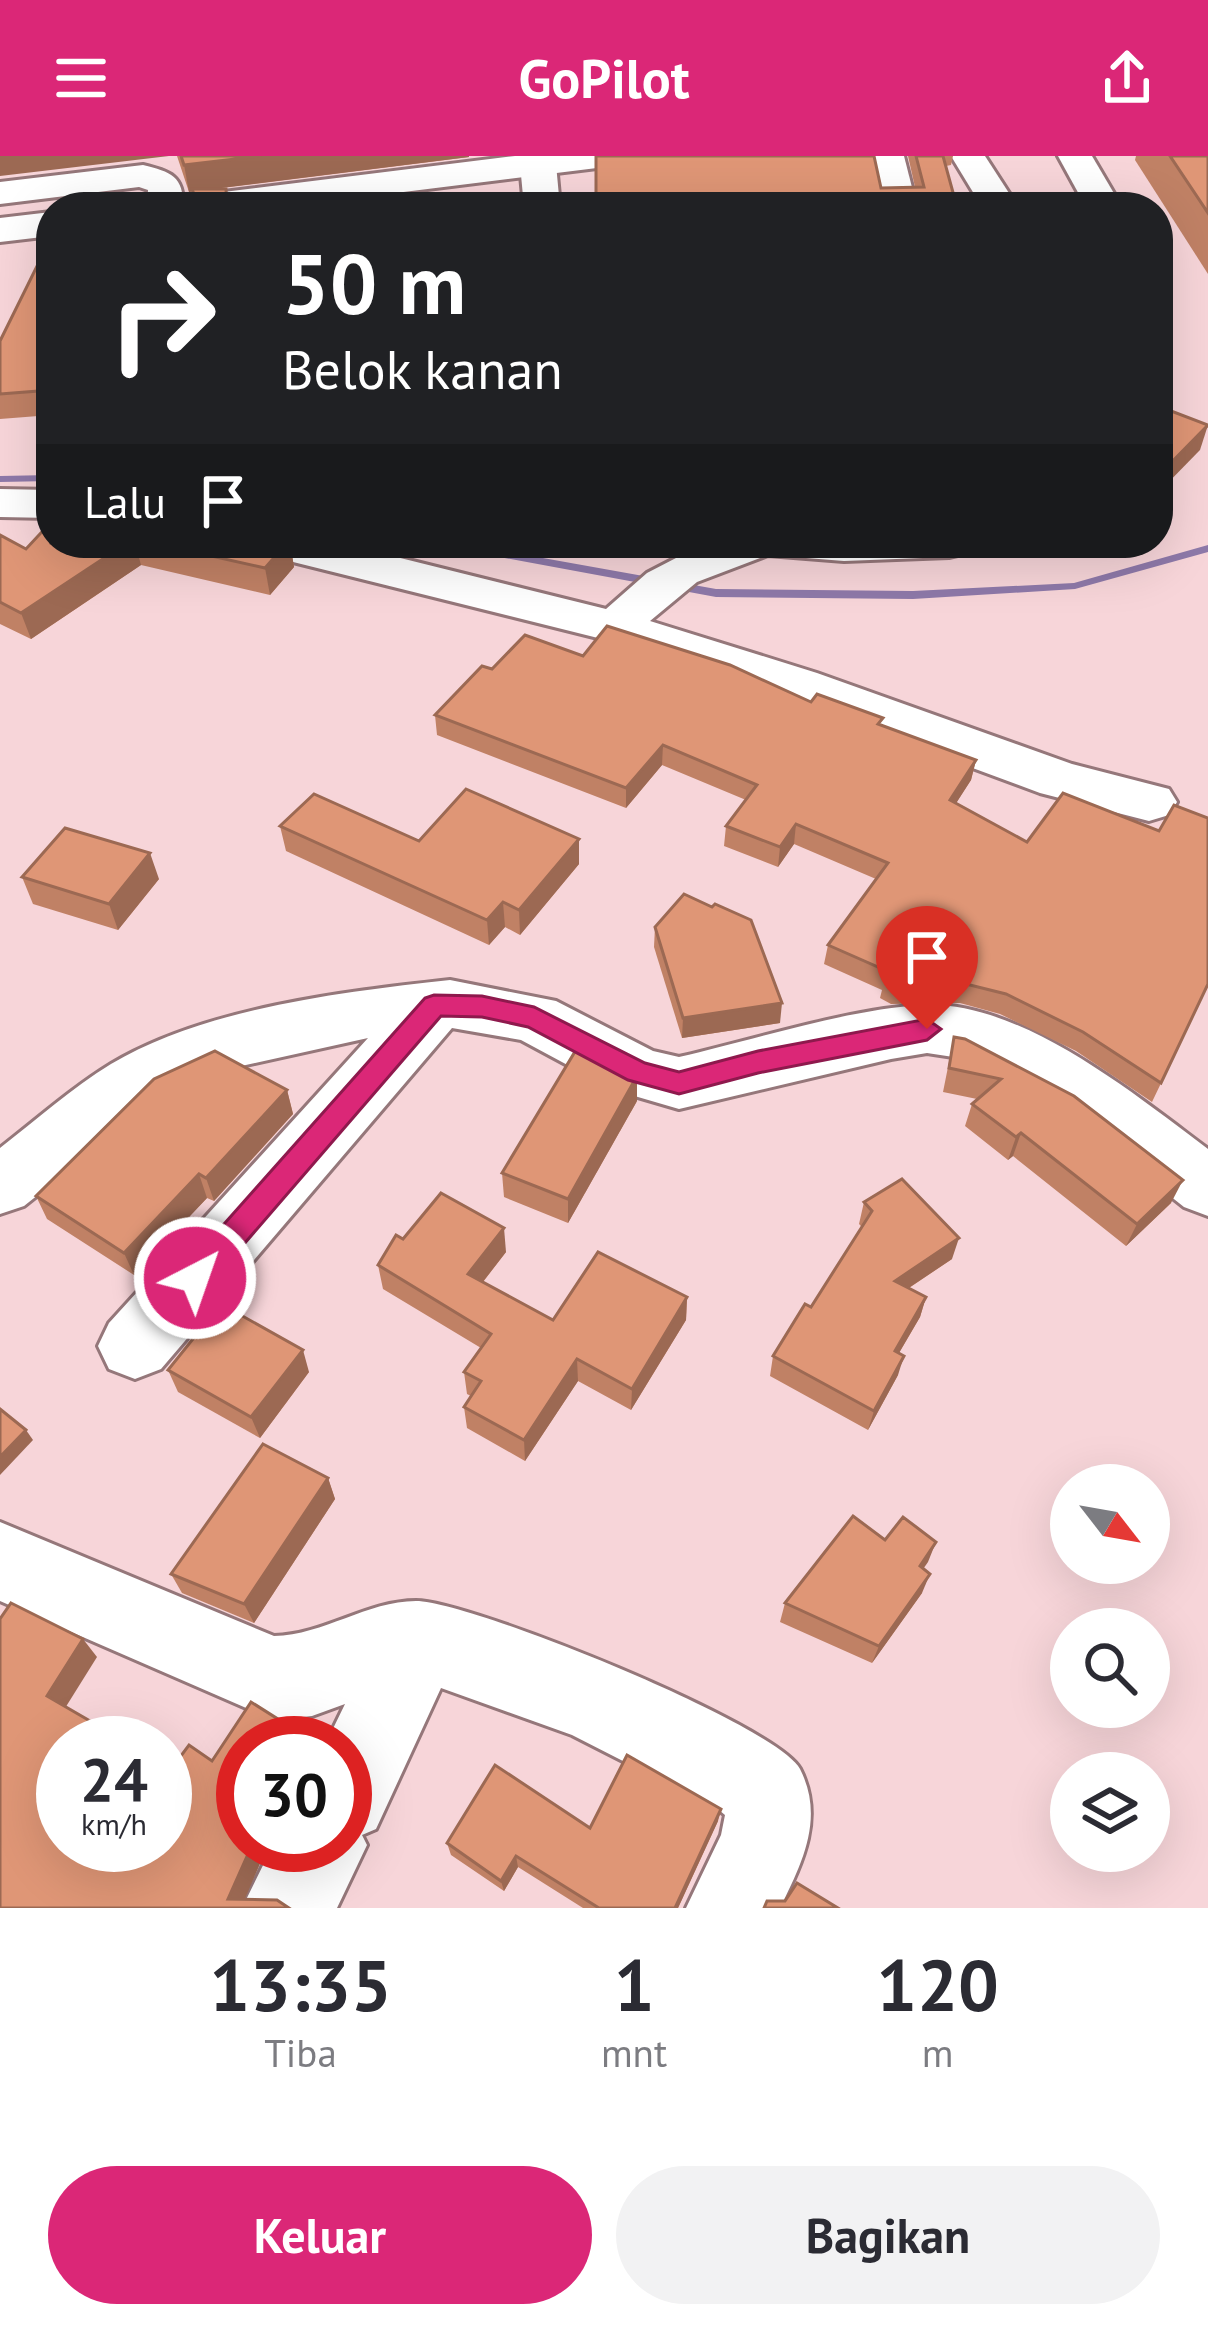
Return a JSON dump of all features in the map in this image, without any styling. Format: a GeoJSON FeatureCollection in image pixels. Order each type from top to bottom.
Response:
{"type":"FeatureCollection","features":[{"type":"Feature","properties":{"kind":"highway"},"geometry":{"type":"LineString","coordinates":[[312,192],[605,156]]}},
{"type":"Feature","properties":{"kind":"highway"},"geometry":{"type":"LineString","coordinates":[[0,230],[36,226]]}},
{"type":"Feature","properties":{"kind":"street"},"geometry":{"type":"LineString","coordinates":[[887,156],[895,192]]}},
{"type":"Feature","properties":{"kind":"street"},"geometry":{"type":"LineString","coordinates":[[968,156],[991,192]]}},
{"type":"Feature","properties":{"kind":"street"},"geometry":{"type":"LineString","coordinates":[[1075,156],[1095,192]]}},
{"type":"Feature","properties":{"kind":"street"},"geometry":{"type":"LineString","coordinates":[[538,164],[541,192]]}},
{"type":"Feature","properties":{"kind":"street"},"geometry":{"type":"LineString","coordinates":[[0,193],[143,176],[166,185],[166,192]]}},
{"type":"Feature","properties":{"kind":"street"},"geometry":{"type":"LineString","coordinates":[[0,503],[36,504]]}},
{"type":"Feature","properties":{"kind":"street"},"geometry":{"type":"LineString","coordinates":[[616,627],[662,581],[711,558]]}},
{"type":"Feature","properties":{"kind":"street"},"geometry":{"type":"LineString","coordinates":[[290,561],[616,627],[776,677],[1059,780],[1149,802]]}},
{"type":"Feature","properties":{"kind":"street"},"geometry":{"type":"LineString","coordinates":[[135,1346],[434,1006]]}},
{"type":"Feature","properties":{"kind":"street"},"geometry":{"type":"LineString","coordinates":[[0,1186],[133,1083],[182,1057],[255,1036],[434,1006],[482,1006],[534,1018],[638,1072],[679,1083],[891,1034],[927,1029],[968,1034],[1091,1096],[1208,1187]]}},
{"type":"Feature","properties":{"kind":"street"},"geometry":{"type":"LineString","coordinates":[[0,1561],[274,1678],[304,1680],[381,1647],[420,1641],[494,1664],[661,1731],[759,1784],[769,1814],[732,1908]]}},
{"type":"Feature","properties":{"kind":"street"},"geometry":{"type":"LineString","coordinates":[[372,1741],[420,1641]]}},
{"type":"Feature","properties":{"kind":"street"},"geometry":{"type":"LineString","coordinates":[[288,1908],[307,1872]]}},
{"type":"Feature","properties":{"kind":"building"},"geometry":{"type":"Polygon","coordinates":[[[181,156],[261,156],[184,165],[181,156]]]}},
{"type":"Feature","properties":{"kind":"building"},"geometry":{"type":"Polygon","coordinates":[[[596,156],[874,156],[881,188],[924,187],[916,156],[943,156],[953,192],[596,192],[596,156]]]}},
{"type":"Feature","properties":{"kind":"building"},"geometry":{"type":"Polygon","coordinates":[[[1170,156],[1208,156],[1208,213],[1170,156]]]}},
{"type":"Feature","properties":{"kind":"building"},"geometry":{"type":"Polygon","coordinates":[[[192,189],[226,192],[193,192],[192,189]]]}},
{"type":"Feature","properties":{"kind":"building"},"geometry":{"type":"Polygon","coordinates":[[[36,268],[36,391],[0,394],[0,341],[36,268]]]}},
{"type":"Feature","properties":{"kind":"building"},"geometry":{"type":"Polygon","coordinates":[[[1173,412],[1208,425],[1173,461],[1173,412]]]}},
{"type":"Feature","properties":{"kind":"building"},"geometry":{"type":"Polygon","coordinates":[[[0,535],[26,549],[36,538],[36,558],[104,558],[21,613],[0,602],[0,535]]]}},
{"type":"Feature","properties":{"kind":"building"},"geometry":{"type":"Polygon","coordinates":[[[220,558],[274,558],[265,568],[220,558]]]}},
{"type":"Feature","properties":{"kind":"building"},"geometry":{"type":"Polygon","coordinates":[[[607,626],[730,665],[811,702],[817,694],[883,718],[878,724],[976,760],[950,800],[1027,842],[1063,793],[1159,831],[1174,805],[1208,818],[1208,984],[1161,1083],[1083,1032],[1006,994],[966,984],[896,984],[884,979],[889,972],[828,945],[888,863],[796,824],[780,847],[726,826],[757,785],[663,745],[626,788],[435,715],[482,666],[492,669],[525,635],[583,656],[607,626]]]}},
{"type":"Feature","properties":{"kind":"building"},"geometry":{"type":"Polygon","coordinates":[[[466,789],[579,839],[519,910],[503,902],[487,920],[280,826],[314,794],[419,841],[466,789]]]}},
{"type":"Feature","properties":{"kind":"building"},"geometry":{"type":"Polygon","coordinates":[[[65,828],[150,853],[109,904],[22,877],[65,828]]]}},
{"type":"Feature","properties":{"kind":"building"},"geometry":{"type":"Polygon","coordinates":[[[684,894],[751,920],[782,1003],[683,1018],[655,927],[684,894]]]}},
{"type":"Feature","properties":{"kind":"building"},"geometry":{"type":"Polygon","coordinates":[[[954,1037],[1074,1096],[1183,1180],[1137,1224],[1021,1133],[1016,1137],[972,1104],[1001,1079],[949,1068],[954,1037]]]}},
{"type":"Feature","properties":{"kind":"building"},"geometry":{"type":"Polygon","coordinates":[[[576,1050],[637,1076],[568,1199],[502,1173],[576,1050]]]}},
{"type":"Feature","properties":{"kind":"building"},"geometry":{"type":"Polygon","coordinates":[[[215,1051],[287,1090],[206,1178],[199,1174],[124,1253],[36,1196],[154,1079],[215,1051]]]}},
{"type":"Feature","properties":{"kind":"building"},"geometry":{"type":"Polygon","coordinates":[[[902,1179],[959,1238],[895,1281],[926,1297],[895,1351],[904,1356],[874,1411],[773,1356],[805,1304],[811,1307],[872,1211],[864,1202],[902,1179]]]}},
{"type":"Feature","properties":{"kind":"building"},"geometry":{"type":"Polygon","coordinates":[[[441,1193],[504,1228],[468,1274],[553,1320],[598,1252],[687,1297],[632,1389],[577,1359],[524,1440],[464,1407],[481,1381],[464,1372],[491,1334],[378,1265],[396,1235],[403,1239],[441,1193]]]}},
{"type":"Feature","properties":{"kind":"building"},"geometry":{"type":"Polygon","coordinates":[[[221,1304],[303,1350],[251,1417],[168,1370],[221,1304]]]}},
{"type":"Feature","properties":{"kind":"building"},"geometry":{"type":"Polygon","coordinates":[[[0,1409],[26,1430],[0,1457],[0,1409]]]}},
{"type":"Feature","properties":{"kind":"building"},"geometry":{"type":"Polygon","coordinates":[[[263,1444],[328,1478],[244,1604],[171,1574],[263,1444]]]}},
{"type":"Feature","properties":{"kind":"building"},"geometry":{"type":"Polygon","coordinates":[[[853,1516],[885,1540],[903,1517],[936,1542],[920,1566],[930,1574],[879,1646],[785,1603],[853,1516]]]}},
{"type":"Feature","properties":{"kind":"building"},"geometry":{"type":"Polygon","coordinates":[[[11,1603],[83,1639],[47,1696],[81,1716],[36,1716],[36,1872],[192,1872],[192,1747],[212,1761],[216,1755],[216,1872],[240,1872],[228,1899],[277,1900],[289,1908],[0,1908],[0,1619],[11,1603]]]}},
{"type":"Feature","properties":{"kind":"building"},"geometry":{"type":"Polygon","coordinates":[[[251,1702],[273,1716],[242,1716],[251,1702]]]}},
{"type":"Feature","properties":{"kind":"building"},"geometry":{"type":"Polygon","coordinates":[[[627,1755],[721,1809],[675,1908],[599,1908],[516,1856],[501,1881],[447,1843],[495,1765],[590,1828],[627,1755]]]}},
{"type":"Feature","properties":{"kind":"building"},"geometry":{"type":"Polygon","coordinates":[[[797,1883],[838,1908],[764,1908],[767,1901],[785,1901],[797,1883]]]}},
{"type":"Feature","properties":{"kind":"waterway"},"geometry":{"type":"LineString","coordinates":[[0,479],[36,478]]}},
{"type":"Feature","properties":{"kind":"waterway"},"geometry":{"type":"LineString","coordinates":[[1173,558],[1208,548]]}},
{"type":"Feature","properties":{"kind":"waterway"},"geometry":{"type":"LineString","coordinates":[[523,558],[716,593],[913,595],[1075,586],[1173,558]]}},
{"type":"Feature","properties":{"kind":"route"},"geometry":{"type":"LineString","coordinates":[[195,1278],[434,1006],[482,1006],[534,1018],[638,1072],[679,1083],[758,1062],[927,1029]]}}]}
